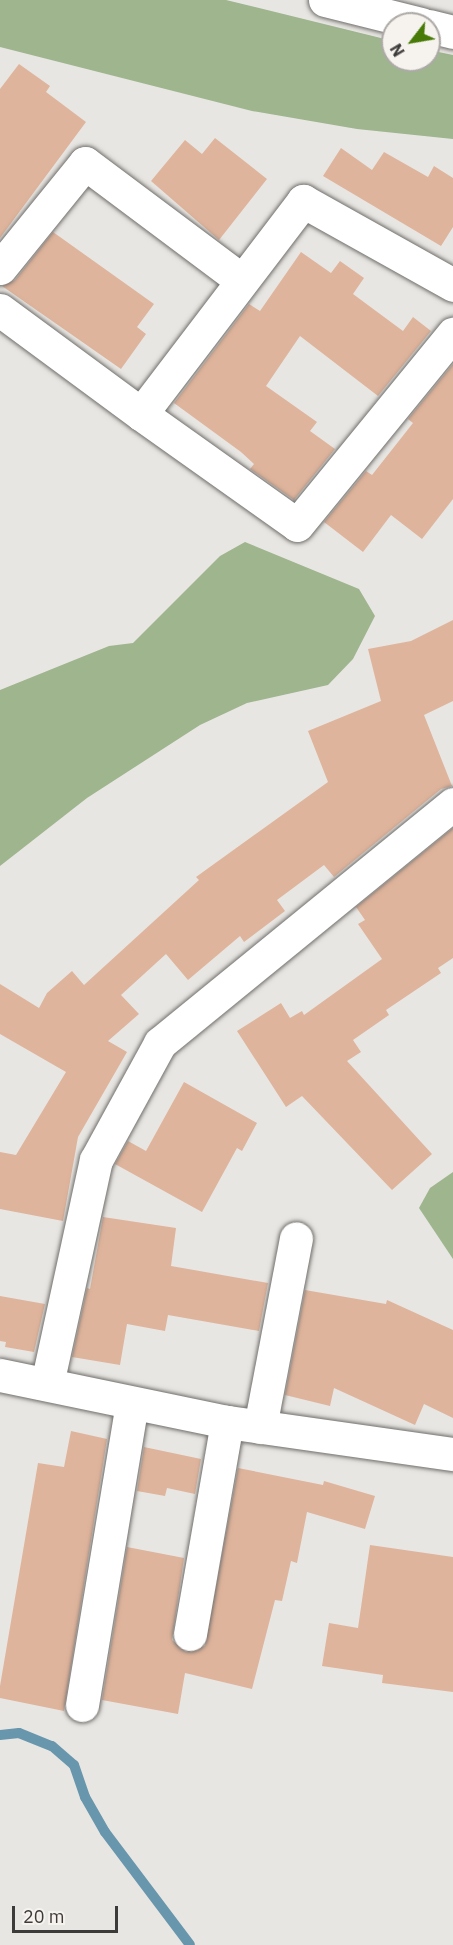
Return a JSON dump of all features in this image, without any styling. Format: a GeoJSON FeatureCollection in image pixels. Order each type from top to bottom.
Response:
{"type":"FeatureCollection","features":[{"type":"Feature","properties":{"kind":"street"},"geometry":{"type":"LineString","coordinates":[[325,0],[381,14]]}},
{"type":"Feature","properties":{"kind":"street"},"geometry":{"type":"LineString","coordinates":[[0,268],[85,163],[240,279]]}},
{"type":"Feature","properties":{"kind":"street"},"geometry":{"type":"LineString","coordinates":[[141,414],[240,279],[303,201],[453,285]]}},
{"type":"Feature","properties":{"kind":"street"},"geometry":{"type":"LineString","coordinates":[[0,310],[297,525],[453,334]]}},
{"type":"Feature","properties":{"kind":"street"},"geometry":{"type":"LineString","coordinates":[[47,1384],[96,1160],[160,1043],[453,804]]}},
{"type":"Feature","properties":{"kind":"street"},"geometry":{"type":"LineString","coordinates":[[260,1426],[296,1238]]}},
{"type":"Feature","properties":{"kind":"street"},"geometry":{"type":"LineString","coordinates":[[0,1375],[227,1422],[453,1454]]}},
{"type":"Feature","properties":{"kind":"street"},"geometry":{"type":"LineString","coordinates":[[82,1705],[132,1404]]}},
{"type":"Feature","properties":{"kind":"street"},"geometry":{"type":"LineString","coordinates":[[190,1634],[227,1422]]}},
{"type":"Feature","properties":{"kind":"green space"},"geometry":{"type":"Polygon","coordinates":[[[0,0],[226,0],[381,38],[381,72],[441,72],[441,52],[453,55],[453,139],[357,129],[252,111],[0,47],[0,0]]]}},
{"type":"Feature","properties":{"kind":"green space"},"geometry":{"type":"Polygon","coordinates":[[[245,542],[359,589],[375,616],[353,659],[328,685],[247,703],[200,725],[87,798],[0,866],[0,690],[109,646],[133,643],[220,556],[245,542]]]}},
{"type":"Feature","properties":{"kind":"green space"},"geometry":{"type":"Polygon","coordinates":[[[453,1172],[453,1259],[419,1208],[430,1188],[453,1172]]]}},
{"type":"Feature","properties":{"kind":"building"},"geometry":{"type":"Polygon","coordinates":[[[19,64],[50,86],[46,92],[86,122],[0,238],[0,89],[19,64]]]}},
{"type":"Feature","properties":{"kind":"building"},"geometry":{"type":"Polygon","coordinates":[[[215,138],[267,179],[219,240],[151,181],[185,140],[202,154],[215,138]]]}},
{"type":"Feature","properties":{"kind":"building"},"geometry":{"type":"Polygon","coordinates":[[[341,148],[372,170],[384,152],[428,177],[434,166],[453,178],[453,227],[441,246],[323,176],[341,148]]]}},
{"type":"Feature","properties":{"kind":"building"},"geometry":{"type":"Polygon","coordinates":[[[53,232],[154,304],[137,327],[146,334],[121,369],[2,286],[15,280],[53,232]]]}},
{"type":"Feature","properties":{"kind":"building"},"geometry":{"type":"Polygon","coordinates":[[[301,252],[331,273],[340,261],[364,278],[353,294],[403,331],[413,317],[431,331],[378,396],[300,336],[266,386],[317,422],[310,431],[335,449],[294,500],[250,469],[254,464],[241,452],[174,403],[249,304],[260,311],[301,252]]]}},
{"type":"Feature","properties":{"kind":"building"},"geometry":{"type":"Polygon","coordinates":[[[453,364],[453,499],[422,539],[391,515],[363,552],[324,522],[366,471],[372,475],[413,423],[408,419],[453,364]]]}},
{"type":"Feature","properties":{"kind":"building"},"geometry":{"type":"Polygon","coordinates":[[[453,620],[453,701],[424,715],[452,786],[441,789],[334,877],[324,865],[277,900],[285,911],[244,942],[240,936],[188,980],[166,954],[121,995],[139,1014],[108,1041],[127,1052],[78,1137],[63,1221],[0,1209],[0,1152],[16,1155],[66,1072],[0,1034],[0,984],[39,1008],[47,993],[72,971],[84,985],[199,880],[196,877],[328,782],[308,731],[381,701],[368,649],[411,641],[453,620]]]}},
{"type":"Feature","properties":{"kind":"building"},"geometry":{"type":"Polygon","coordinates":[[[453,828],[453,958],[438,968],[441,973],[386,1010],[389,1015],[353,1040],[361,1052],[347,1061],[432,1154],[392,1190],[302,1096],[286,1107],[237,1031],[281,1003],[290,1018],[302,1011],[304,1015],[382,959],[358,924],[365,920],[356,907],[453,828]]]}},
{"type":"Feature","properties":{"kind":"building"},"geometry":{"type":"Polygon","coordinates":[[[184,1082],[257,1123],[242,1151],[237,1148],[202,1212],[115,1164],[128,1141],[146,1151],[184,1082]]]}},
{"type":"Feature","properties":{"kind":"building"},"geometry":{"type":"Polygon","coordinates":[[[103,1217],[176,1228],[171,1266],[268,1283],[259,1331],[168,1315],[165,1331],[127,1324],[120,1365],[72,1357],[87,1288],[90,1289],[103,1217]]]}},
{"type":"Feature","properties":{"kind":"building"},"geometry":{"type":"Polygon","coordinates":[[[305,1290],[386,1304],[387,1300],[453,1330],[453,1418],[424,1404],[415,1425],[334,1388],[330,1406],[285,1395],[305,1290]]]}},
{"type":"Feature","properties":{"kind":"building"},"geometry":{"type":"Polygon","coordinates":[[[0,1296],[45,1304],[34,1352],[5,1347],[6,1342],[0,1341],[0,1296]]]}},
{"type":"Feature","properties":{"kind":"building"},"geometry":{"type":"Polygon","coordinates":[[[71,1431],[107,1439],[64,1711],[0,1698],[0,1686],[38,1463],[64,1467],[71,1431]]]}},
{"type":"Feature","properties":{"kind":"building"},"geometry":{"type":"Polygon","coordinates":[[[144,1447],[201,1459],[195,1494],[167,1488],[165,1496],[137,1491],[144,1447]]]}},
{"type":"Feature","properties":{"kind":"building"},"geometry":{"type":"Polygon","coordinates":[[[238,1468],[323,1485],[324,1481],[375,1496],[365,1529],[307,1512],[297,1563],[291,1561],[282,1601],[275,1600],[252,1689],[185,1673],[178,1714],[102,1700],[127,1547],[184,1558],[172,1640],[186,1652],[205,1646],[238,1468]]]}},
{"type":"Feature","properties":{"kind":"building"},"geometry":{"type":"Polygon","coordinates":[[[370,1545],[453,1557],[453,1692],[382,1683],[383,1675],[322,1666],[329,1623],[358,1628],[370,1545]]]}},
{"type":"Feature","properties":{"kind":"waterway"},"geometry":{"type":"LineString","coordinates":[[0,1735],[19,1733],[52,1746],[74,1765],[85,1797],[105,1832],[190,1945]]}}]}
